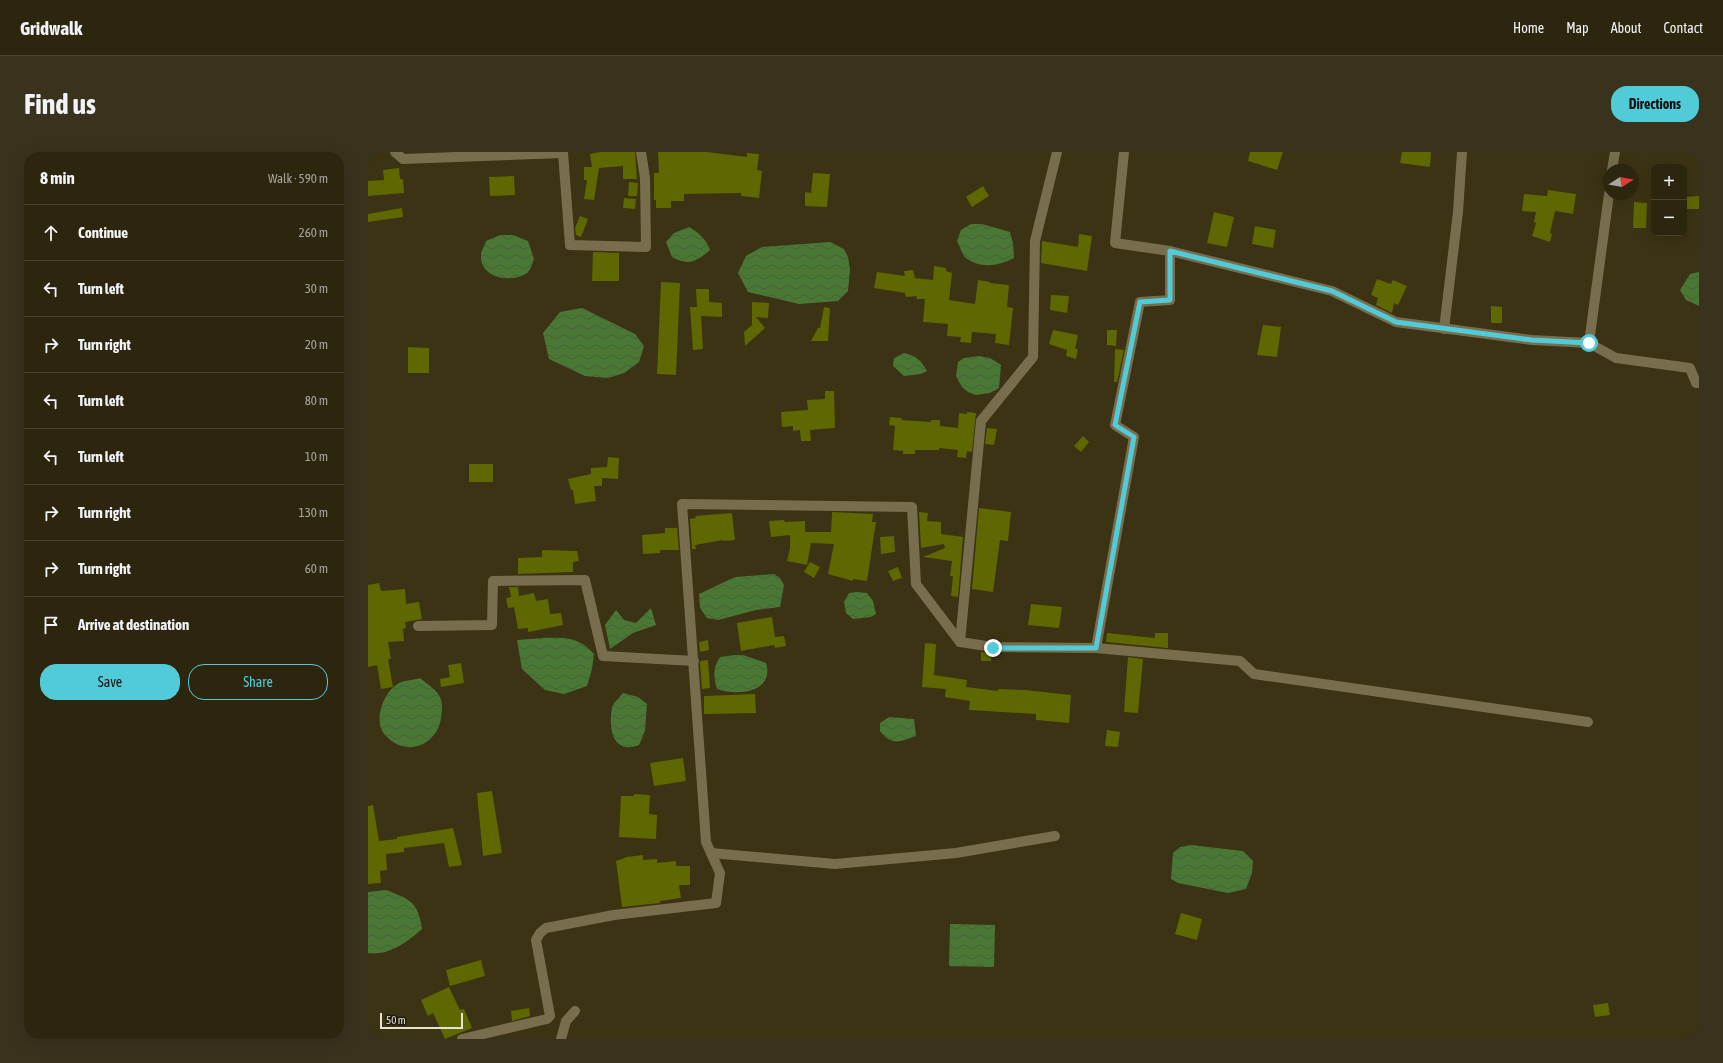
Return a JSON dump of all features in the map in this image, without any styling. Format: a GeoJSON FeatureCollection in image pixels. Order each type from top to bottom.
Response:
{"type":"FeatureCollection","features":[{"type":"Feature","properties":{"kind":"street"},"geometry":{"type":"LineString","coordinates":[[395,152],[402,159],[564,153],[570,245],[646,247],[645,178],[641,152]]}},
{"type":"Feature","properties":{"kind":"street"},"geometry":{"type":"LineString","coordinates":[[960,642],[981,421],[1033,357],[1035,241],[1057,152]]}},
{"type":"Feature","properties":{"kind":"street"},"geometry":{"type":"LineString","coordinates":[[1124,152],[1114,243],[1170,251],[1332,291],[1396,322],[1532,340],[1589,343],[1616,358],[1690,368],[1696,382],[1699,383]]}},
{"type":"Feature","properties":{"kind":"street"},"geometry":{"type":"LineString","coordinates":[[1444,328],[1458,212],[1462,152]]}},
{"type":"Feature","properties":{"kind":"street"},"geometry":{"type":"LineString","coordinates":[[1613,164],[1615,152]]}},
{"type":"Feature","properties":{"kind":"street"},"geometry":{"type":"LineString","coordinates":[[1589,343],[1608,200]]}},
{"type":"Feature","properties":{"kind":"street"},"geometry":{"type":"LineString","coordinates":[[1096,648],[1134,437],[1115,425],[1140,302],[1170,300],[1170,251]]}},
{"type":"Feature","properties":{"kind":"street"},"geometry":{"type":"LineString","coordinates":[[462,1039],[547,1019],[550,1016],[536,940],[540,932],[546,928],[614,915],[716,903],[720,873],[706,842],[682,504],[912,507],[916,584],[960,642],[993,648],[1096,648],[1240,661],[1254,674],[1588,722]]}},
{"type":"Feature","properties":{"kind":"street"},"geometry":{"type":"LineString","coordinates":[[418,626],[492,625],[493,581],[585,580],[603,656],[694,661]]}},
{"type":"Feature","properties":{"kind":"street"},"geometry":{"type":"LineString","coordinates":[[711,853],[835,864],[956,853],[1055,836]]}},
{"type":"Feature","properties":{"kind":"street"},"geometry":{"type":"LineString","coordinates":[[561,1039],[566,1021],[575,1011]]}},
{"type":"Feature","properties":{"kind":"water"},"geometry":{"type":"Polygon","coordinates":[[[971,224],[982,224],[1010,232],[1013,243],[1014,258],[1002,263],[984,265],[978,264],[966,258],[963,255],[957,241],[961,230],[971,224]]]}},
{"type":"Feature","properties":{"kind":"water"},"geometry":{"type":"Polygon","coordinates":[[[689,227],[702,237],[710,250],[696,260],[688,262],[672,257],[666,242],[674,233],[689,227]]]}},
{"type":"Feature","properties":{"kind":"water"},"geometry":{"type":"Polygon","coordinates":[[[500,235],[513,235],[528,241],[534,259],[527,273],[513,278],[506,278],[491,274],[486,269],[482,263],[481,256],[486,241],[500,235]]]}},
{"type":"Feature","properties":{"kind":"water"},"geometry":{"type":"Polygon","coordinates":[[[830,242],[844,249],[848,257],[850,269],[848,291],[838,301],[799,304],[748,292],[738,273],[746,256],[762,247],[830,242]]]}},
{"type":"Feature","properties":{"kind":"water"},"geometry":{"type":"Polygon","coordinates":[[[1699,272],[1699,306],[1686,300],[1680,290],[1690,274],[1699,272]]]}},
{"type":"Feature","properties":{"kind":"water"},"geometry":{"type":"Polygon","coordinates":[[[582,308],[635,334],[644,346],[639,362],[624,373],[608,378],[585,376],[549,359],[543,333],[560,312],[582,308]]]}},
{"type":"Feature","properties":{"kind":"water"},"geometry":{"type":"Polygon","coordinates":[[[904,353],[918,359],[927,371],[921,374],[904,376],[893,366],[894,358],[904,353]]]}},
{"type":"Feature","properties":{"kind":"water"},"geometry":{"type":"Polygon","coordinates":[[[979,356],[990,358],[1001,365],[999,388],[990,393],[976,395],[968,392],[962,387],[956,376],[958,362],[964,358],[979,356]]]}},
{"type":"Feature","properties":{"kind":"water"},"geometry":{"type":"Polygon","coordinates":[[[774,574],[780,578],[784,585],[780,607],[756,610],[718,620],[707,618],[700,608],[699,594],[735,577],[774,574]]]}},
{"type":"Feature","properties":{"kind":"water"},"geometry":{"type":"Polygon","coordinates":[[[849,593],[867,593],[873,601],[876,614],[871,617],[853,619],[846,613],[844,602],[849,593]]]}},
{"type":"Feature","properties":{"kind":"water"},"geometry":{"type":"Polygon","coordinates":[[[651,608],[656,625],[633,633],[610,649],[605,625],[616,610],[624,620],[636,623],[651,608]]]}},
{"type":"Feature","properties":{"kind":"water"},"geometry":{"type":"Polygon","coordinates":[[[543,638],[571,639],[583,644],[594,654],[592,669],[587,686],[564,694],[545,690],[522,669],[517,640],[543,638]]]}},
{"type":"Feature","properties":{"kind":"water"},"geometry":{"type":"Polygon","coordinates":[[[743,655],[766,663],[767,673],[765,681],[752,690],[743,692],[717,689],[714,672],[720,657],[743,655]]]}},
{"type":"Feature","properties":{"kind":"water"},"geometry":{"type":"Polygon","coordinates":[[[420,678],[435,690],[441,698],[441,718],[434,735],[427,741],[412,747],[403,746],[394,743],[382,730],[380,723],[381,708],[388,693],[393,687],[401,682],[420,678]]]}},
{"type":"Feature","properties":{"kind":"water"},"geometry":{"type":"Polygon","coordinates":[[[623,693],[638,697],[647,704],[645,731],[639,745],[630,747],[623,746],[618,743],[612,732],[612,708],[623,693]]]}},
{"type":"Feature","properties":{"kind":"water"},"geometry":{"type":"Polygon","coordinates":[[[889,717],[914,719],[916,736],[900,741],[892,741],[888,739],[880,731],[880,723],[889,717]]]}},
{"type":"Feature","properties":{"kind":"water"},"geometry":{"type":"Polygon","coordinates":[[[1191,845],[1243,851],[1253,861],[1252,873],[1246,889],[1228,893],[1178,883],[1171,879],[1173,853],[1180,847],[1191,845]]]}},
{"type":"Feature","properties":{"kind":"water"},"geometry":{"type":"Polygon","coordinates":[[[386,890],[407,899],[412,903],[418,913],[422,929],[397,947],[383,952],[368,953],[368,892],[386,890]]]}},
{"type":"Feature","properties":{"kind":"water"},"geometry":{"type":"Polygon","coordinates":[[[950,924],[995,925],[994,967],[949,966],[950,924]]]}},
{"type":"Feature","properties":{"kind":"building"},"geometry":{"type":"Polygon","coordinates":[[[600,152],[635,152],[637,179],[623,179],[623,166],[599,168],[594,200],[584,199],[587,180],[584,180],[584,167],[592,167],[590,154],[600,152]]]}},
{"type":"Feature","properties":{"kind":"building"},"geometry":{"type":"Polygon","coordinates":[[[658,152],[707,152],[747,157],[747,153],[759,154],[757,170],[762,171],[759,198],[741,196],[741,193],[684,194],[684,201],[671,201],[671,208],[656,208],[656,200],[654,200],[654,173],[659,173],[658,152]]]}},
{"type":"Feature","properties":{"kind":"building"},"geometry":{"type":"Polygon","coordinates":[[[1250,152],[1283,152],[1277,170],[1248,161],[1250,152]]]}},
{"type":"Feature","properties":{"kind":"building"},"geometry":{"type":"Polygon","coordinates":[[[1402,152],[1431,152],[1430,167],[1400,163],[1402,152]]]}},
{"type":"Feature","properties":{"kind":"building"},"geometry":{"type":"Polygon","coordinates":[[[399,168],[400,179],[403,179],[404,193],[368,196],[368,181],[384,180],[383,170],[399,168]]]}},
{"type":"Feature","properties":{"kind":"building"},"geometry":{"type":"Polygon","coordinates":[[[813,173],[830,174],[827,207],[805,206],[805,192],[811,193],[813,173]]]}},
{"type":"Feature","properties":{"kind":"building"},"geometry":{"type":"Polygon","coordinates":[[[514,176],[515,195],[490,196],[489,177],[514,176]]]}},
{"type":"Feature","properties":{"kind":"building"},"geometry":{"type":"Polygon","coordinates":[[[629,182],[638,183],[637,196],[628,196],[629,182]]]}},
{"type":"Feature","properties":{"kind":"building"},"geometry":{"type":"Polygon","coordinates":[[[983,186],[989,196],[972,207],[966,197],[983,186]]]}},
{"type":"Feature","properties":{"kind":"building"},"geometry":{"type":"Polygon","coordinates":[[[1548,190],[1576,194],[1573,214],[1555,211],[1550,233],[1552,234],[1550,242],[1532,236],[1536,223],[1534,222],[1536,212],[1522,211],[1524,194],[1547,196],[1548,190]]]}},
{"type":"Feature","properties":{"kind":"building"},"geometry":{"type":"Polygon","coordinates":[[[1699,196],[1699,209],[1687,209],[1687,197],[1699,196]]]}},
{"type":"Feature","properties":{"kind":"building"},"geometry":{"type":"Polygon","coordinates":[[[624,198],[636,199],[635,209],[623,208],[624,198]]]}},
{"type":"Feature","properties":{"kind":"building"},"geometry":{"type":"Polygon","coordinates":[[[1634,202],[1647,203],[1646,228],[1633,228],[1634,202]]]}},
{"type":"Feature","properties":{"kind":"building"},"geometry":{"type":"Polygon","coordinates":[[[402,208],[403,217],[368,222],[368,214],[402,208]]]}},
{"type":"Feature","properties":{"kind":"building"},"geometry":{"type":"Polygon","coordinates":[[[1214,212],[1234,217],[1227,247],[1207,243],[1214,212]]]}},
{"type":"Feature","properties":{"kind":"building"},"geometry":{"type":"Polygon","coordinates":[[[580,216],[588,219],[581,237],[576,235],[575,228],[580,216]]]}},
{"type":"Feature","properties":{"kind":"building"},"geometry":{"type":"Polygon","coordinates":[[[1255,226],[1276,230],[1273,248],[1252,244],[1255,226]]]}},
{"type":"Feature","properties":{"kind":"building"},"geometry":{"type":"Polygon","coordinates":[[[1079,234],[1092,236],[1087,271],[1041,263],[1042,241],[1078,247],[1079,234]]]}},
{"type":"Feature","properties":{"kind":"building"},"geometry":{"type":"Polygon","coordinates":[[[593,252],[619,253],[619,281],[592,281],[593,252]]]}},
{"type":"Feature","properties":{"kind":"building"},"geometry":{"type":"Polygon","coordinates":[[[934,266],[946,268],[946,271],[952,273],[949,300],[975,304],[978,280],[1009,285],[1007,307],[1013,308],[1009,345],[995,343],[996,334],[972,332],[971,343],[960,342],[961,337],[947,336],[948,324],[923,322],[925,299],[916,299],[917,296],[906,297],[905,293],[874,288],[877,272],[905,276],[904,271],[913,270],[915,278],[933,280],[934,266]]]}},
{"type":"Feature","properties":{"kind":"building"},"geometry":{"type":"Polygon","coordinates":[[[1377,279],[1391,284],[1393,280],[1407,286],[1398,305],[1394,303],[1392,313],[1376,305],[1378,298],[1371,295],[1377,279]]]}},
{"type":"Feature","properties":{"kind":"building"},"geometry":{"type":"Polygon","coordinates":[[[661,282],[680,283],[676,375],[657,374],[661,282]]]}},
{"type":"Feature","properties":{"kind":"building"},"geometry":{"type":"Polygon","coordinates":[[[696,289],[709,289],[709,302],[722,303],[722,317],[701,316],[703,349],[693,350],[690,307],[697,307],[696,289]]]}},
{"type":"Feature","properties":{"kind":"building"},"geometry":{"type":"Polygon","coordinates":[[[1051,295],[1069,296],[1067,313],[1050,310],[1051,295]]]}},
{"type":"Feature","properties":{"kind":"building"},"geometry":{"type":"Polygon","coordinates":[[[752,302],[769,303],[768,318],[756,317],[765,328],[745,346],[744,332],[752,325],[752,302]]]}},
{"type":"Feature","properties":{"kind":"building"},"geometry":{"type":"Polygon","coordinates":[[[1491,306],[1502,307],[1502,323],[1491,323],[1491,306]]]}},
{"type":"Feature","properties":{"kind":"building"},"geometry":{"type":"Polygon","coordinates":[[[824,307],[830,308],[828,341],[811,341],[818,328],[820,328],[824,307]]]}},
{"type":"Feature","properties":{"kind":"building"},"geometry":{"type":"Polygon","coordinates":[[[1263,325],[1281,327],[1277,357],[1257,355],[1263,325]]]}},
{"type":"Feature","properties":{"kind":"building"},"geometry":{"type":"Polygon","coordinates":[[[1053,330],[1078,335],[1075,349],[1078,349],[1076,359],[1066,356],[1067,350],[1049,344],[1053,330]]]}},
{"type":"Feature","properties":{"kind":"building"},"geometry":{"type":"Polygon","coordinates":[[[1107,330],[1117,330],[1116,346],[1107,345],[1107,330]]]}},
{"type":"Feature","properties":{"kind":"building"},"geometry":{"type":"Polygon","coordinates":[[[408,347],[429,348],[429,373],[408,373],[408,347]]]}},
{"type":"Feature","properties":{"kind":"building"},"geometry":{"type":"Polygon","coordinates":[[[1115,349],[1124,350],[1117,382],[1114,382],[1115,349]]]}},
{"type":"Feature","properties":{"kind":"building"},"geometry":{"type":"Polygon","coordinates":[[[825,391],[834,391],[835,428],[810,430],[811,441],[801,441],[800,430],[793,431],[793,426],[782,427],[781,412],[808,410],[807,400],[825,399],[825,391]]]}},
{"type":"Feature","properties":{"kind":"building"},"geometry":{"type":"Polygon","coordinates":[[[967,412],[976,413],[972,452],[967,451],[966,458],[957,457],[958,450],[939,448],[939,450],[915,450],[915,454],[903,454],[903,451],[893,450],[895,426],[889,425],[890,417],[902,418],[901,420],[931,422],[931,420],[940,420],[940,426],[958,428],[959,413],[967,414],[967,412]]]}},
{"type":"Feature","properties":{"kind":"building"},"geometry":{"type":"Polygon","coordinates":[[[987,428],[997,429],[994,445],[985,444],[987,428]]]}},
{"type":"Feature","properties":{"kind":"building"},"geometry":{"type":"Polygon","coordinates":[[[1083,436],[1089,442],[1081,452],[1074,446],[1083,436]]]}},
{"type":"Feature","properties":{"kind":"building"},"geometry":{"type":"Polygon","coordinates":[[[608,457],[619,458],[618,479],[602,478],[602,486],[594,486],[596,501],[575,504],[573,490],[571,490],[568,479],[591,474],[591,468],[607,467],[608,457]]]}},
{"type":"Feature","properties":{"kind":"building"},"geometry":{"type":"Polygon","coordinates":[[[469,464],[493,464],[493,482],[469,482],[469,464]]]}},
{"type":"Feature","properties":{"kind":"building"},"geometry":{"type":"Polygon","coordinates":[[[979,508],[1011,512],[1008,541],[1000,540],[993,592],[972,589],[979,508]]]}},
{"type":"Feature","properties":{"kind":"building"},"geometry":{"type":"Polygon","coordinates":[[[832,512],[873,514],[872,522],[876,522],[867,581],[853,579],[853,581],[828,574],[834,544],[811,543],[807,565],[787,561],[790,548],[790,535],[771,537],[769,521],[805,521],[805,532],[831,532],[832,512]]]}},
{"type":"Feature","properties":{"kind":"building"},"geometry":{"type":"Polygon","coordinates":[[[919,512],[928,513],[927,521],[941,522],[941,534],[963,537],[958,597],[951,596],[953,576],[950,576],[952,561],[923,557],[945,548],[944,544],[921,548],[919,512]]]}},
{"type":"Feature","properties":{"kind":"building"},"geometry":{"type":"Polygon","coordinates":[[[732,513],[735,540],[723,540],[695,545],[696,549],[692,549],[690,519],[696,518],[695,516],[732,513]]]}},
{"type":"Feature","properties":{"kind":"building"},"geometry":{"type":"Polygon","coordinates":[[[665,528],[677,528],[679,550],[660,550],[660,553],[643,554],[642,535],[665,533],[665,528]]]}},
{"type":"Feature","properties":{"kind":"building"},"geometry":{"type":"Polygon","coordinates":[[[894,536],[895,552],[881,554],[880,537],[894,536]]]}},
{"type":"Feature","properties":{"kind":"building"},"geometry":{"type":"Polygon","coordinates":[[[542,550],[577,551],[579,561],[573,562],[573,572],[518,574],[518,558],[542,557],[542,550]]]}},
{"type":"Feature","properties":{"kind":"building"},"geometry":{"type":"Polygon","coordinates":[[[810,562],[820,567],[814,578],[804,572],[810,562]]]}},
{"type":"Feature","properties":{"kind":"building"},"geometry":{"type":"Polygon","coordinates":[[[898,567],[902,578],[893,581],[888,571],[898,567]]]}},
{"type":"Feature","properties":{"kind":"building"},"geometry":{"type":"Polygon","coordinates":[[[379,583],[381,591],[405,589],[406,604],[419,602],[422,619],[405,622],[406,628],[403,629],[404,641],[388,642],[391,659],[388,659],[393,687],[381,689],[377,665],[368,667],[368,585],[379,583]]]}},
{"type":"Feature","properties":{"kind":"building"},"geometry":{"type":"Polygon","coordinates":[[[509,587],[518,587],[519,596],[534,593],[536,601],[548,599],[550,614],[561,613],[563,625],[528,632],[528,628],[518,629],[514,607],[508,608],[506,598],[511,597],[509,587]]]}},
{"type":"Feature","properties":{"kind":"building"},"geometry":{"type":"Polygon","coordinates":[[[1031,604],[1062,607],[1059,628],[1028,625],[1031,604]]]}},
{"type":"Feature","properties":{"kind":"building"},"geometry":{"type":"Polygon","coordinates":[[[772,617],[775,637],[784,636],[786,646],[775,648],[774,645],[741,651],[737,623],[772,617]]]}},
{"type":"Feature","properties":{"kind":"building"},"geometry":{"type":"Polygon","coordinates":[[[1107,633],[1155,638],[1155,633],[1168,633],[1168,648],[1106,642],[1107,633]]]}},
{"type":"Feature","properties":{"kind":"building"},"geometry":{"type":"Polygon","coordinates":[[[708,640],[709,650],[700,652],[699,642],[708,640]]]}},
{"type":"Feature","properties":{"kind":"building"},"geometry":{"type":"Polygon","coordinates":[[[925,643],[936,644],[934,675],[967,680],[966,687],[998,691],[998,689],[1025,690],[1071,695],[1069,723],[1036,720],[1036,714],[969,710],[970,701],[945,697],[946,689],[922,687],[925,643]]]}},
{"type":"Feature","properties":{"kind":"building"},"geometry":{"type":"Polygon","coordinates":[[[981,652],[991,653],[991,661],[981,661],[981,652]]]}},
{"type":"Feature","properties":{"kind":"building"},"geometry":{"type":"Polygon","coordinates":[[[1128,657],[1143,659],[1138,713],[1124,712],[1128,657]]]}},
{"type":"Feature","properties":{"kind":"building"},"geometry":{"type":"Polygon","coordinates":[[[708,660],[710,688],[702,689],[700,661],[708,660]]]}},
{"type":"Feature","properties":{"kind":"building"},"geometry":{"type":"Polygon","coordinates":[[[461,663],[464,683],[441,687],[440,679],[450,677],[448,665],[461,663]]]}},
{"type":"Feature","properties":{"kind":"building"},"geometry":{"type":"Polygon","coordinates":[[[755,694],[756,713],[704,714],[704,696],[755,694]]]}},
{"type":"Feature","properties":{"kind":"building"},"geometry":{"type":"Polygon","coordinates":[[[1107,730],[1120,732],[1118,747],[1105,746],[1107,730]]]}},
{"type":"Feature","properties":{"kind":"building"},"geometry":{"type":"Polygon","coordinates":[[[683,758],[686,781],[654,786],[650,763],[683,758]]]}},
{"type":"Feature","properties":{"kind":"building"},"geometry":{"type":"Polygon","coordinates":[[[492,791],[502,853],[483,856],[477,793],[492,791]]]}},
{"type":"Feature","properties":{"kind":"building"},"geometry":{"type":"Polygon","coordinates":[[[634,794],[650,795],[649,814],[657,815],[656,839],[619,837],[621,796],[634,796],[634,794]]]}},
{"type":"Feature","properties":{"kind":"building"},"geometry":{"type":"Polygon","coordinates":[[[373,805],[379,841],[453,828],[462,865],[449,867],[444,843],[404,848],[404,852],[386,854],[387,870],[380,871],[381,883],[368,884],[368,806],[373,805]]]}},
{"type":"Feature","properties":{"kind":"building"},"geometry":{"type":"Polygon","coordinates":[[[643,855],[643,860],[657,859],[657,863],[676,861],[676,866],[690,866],[690,885],[679,885],[681,898],[660,901],[660,903],[622,907],[616,861],[627,857],[643,855]]]}},
{"type":"Feature","properties":{"kind":"building"},"geometry":{"type":"Polygon","coordinates":[[[1181,913],[1202,919],[1197,940],[1175,934],[1181,913]]]}},
{"type":"Feature","properties":{"kind":"building"},"geometry":{"type":"Polygon","coordinates":[[[481,960],[485,976],[450,986],[446,970],[481,960]]]}},
{"type":"Feature","properties":{"kind":"building"},"geometry":{"type":"Polygon","coordinates":[[[449,987],[460,1010],[464,1009],[472,1028],[445,1039],[433,1013],[428,1016],[421,1000],[449,987]]]}},
{"type":"Feature","properties":{"kind":"building"},"geometry":{"type":"Polygon","coordinates":[[[1608,1003],[1610,1015],[1595,1017],[1593,1005],[1608,1003]]]}},
{"type":"Feature","properties":{"kind":"building"},"geometry":{"type":"Polygon","coordinates":[[[529,1008],[530,1016],[512,1021],[511,1011],[529,1008]]]}},
{"type":"Feature","properties":{"kind":"route"},"geometry":{"type":"LineString","coordinates":[[993,648],[1096,648],[1134,437],[1115,425],[1140,302],[1170,300],[1170,251],[1332,291],[1396,322],[1532,340],[1589,343]]}}]}
